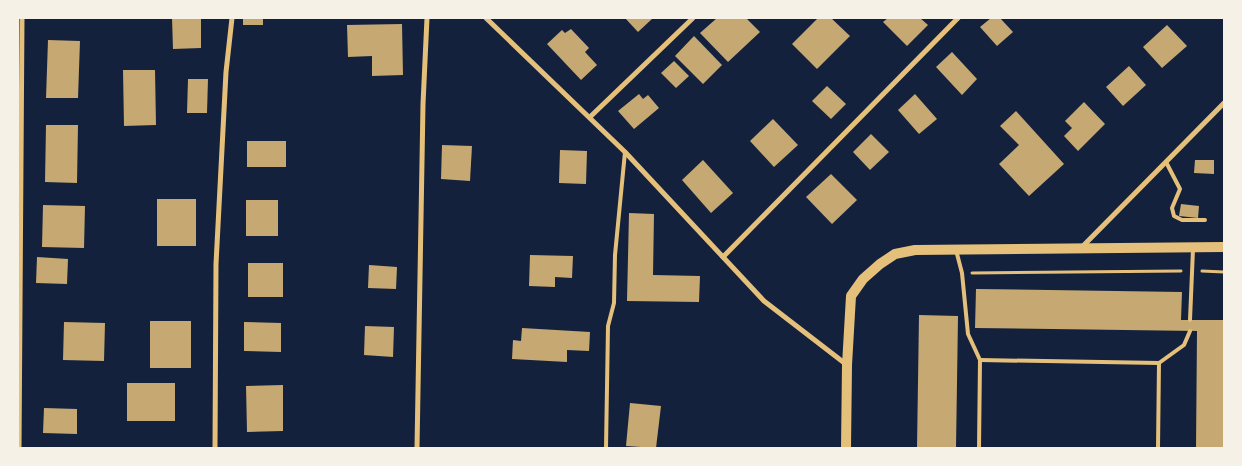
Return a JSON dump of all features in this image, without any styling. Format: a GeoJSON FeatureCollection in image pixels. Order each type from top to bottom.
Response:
{"type":"FeatureCollection","features":[{"type":"Feature","properties":{"kind":"main road"},"geometry":{"type":"LineString","coordinates":[[846,448],[847,365],[851,296],[863,279],[895,254],[915,250],[1224,247]]}},
{"type":"Feature","properties":{"kind":"street"},"geometry":{"type":"LineString","coordinates":[[19,448],[22,18]]}},
{"type":"Feature","properties":{"kind":"street"},"geometry":{"type":"LineString","coordinates":[[215,448],[216,264],[226,72],[232,18]]}},
{"type":"Feature","properties":{"kind":"street"},"geometry":{"type":"LineString","coordinates":[[416,448],[423,104],[427,18]]}},
{"type":"Feature","properties":{"kind":"street"},"geometry":{"type":"LineString","coordinates":[[486,18],[625,152],[764,301],[847,365]]}},
{"type":"Feature","properties":{"kind":"street"},"geometry":{"type":"LineString","coordinates":[[590,117],[693,18]]}},
{"type":"Feature","properties":{"kind":"street"},"geometry":{"type":"LineString","coordinates":[[723,258],[958,18]]}},
{"type":"Feature","properties":{"kind":"street"},"geometry":{"type":"LineString","coordinates":[[1080,249],[1224,103]]}},
{"type":"Feature","properties":{"kind":"lane"},"geometry":{"type":"LineString","coordinates":[[606,448],[608,326],[614,304],[616,255],[625,152]]}},
{"type":"Feature","properties":{"kind":"lane"},"geometry":{"type":"LineString","coordinates":[[1166,162],[1180,189],[1172,208],[1174,216],[1182,220],[1205,220]]}},
{"type":"Feature","properties":{"kind":"lane"},"geometry":{"type":"LineString","coordinates":[[1190,320],[1194,247]]}},
{"type":"Feature","properties":{"kind":"lane"},"geometry":{"type":"LineString","coordinates":[[956,250],[962,273],[968,334],[980,360],[979,448]]}},
{"type":"Feature","properties":{"kind":"lane"},"geometry":{"type":"LineString","coordinates":[[980,360],[1159,363],[1184,345],[1190,331]]}},
{"type":"Feature","properties":{"kind":"lane"},"geometry":{"type":"LineString","coordinates":[[1158,448],[1159,363]]}},
{"type":"Feature","properties":{"kind":"path"},"geometry":{"type":"LineString","coordinates":[[962,273],[1224,272]]}},
{"type":"Feature","properties":{"kind":"building"},"geometry":{"type":"Polygon","coordinates":[[[172,18],[201,18],[201,48],[173,49],[172,18]]]}},
{"type":"Feature","properties":{"kind":"building"},"geometry":{"type":"Polygon","coordinates":[[[243,18],[263,18],[263,25],[243,25],[243,18]]]}},
{"type":"Feature","properties":{"kind":"building"},"geometry":{"type":"Polygon","coordinates":[[[625,18],[653,18],[638,32],[625,18]]]}},
{"type":"Feature","properties":{"kind":"building"},"geometry":{"type":"Polygon","coordinates":[[[717,18],[746,18],[760,32],[728,62],[700,33],[717,18]]]}},
{"type":"Feature","properties":{"kind":"building"},"geometry":{"type":"Polygon","coordinates":[[[818,18],[831,18],[850,36],[817,69],[792,44],[818,18]]]}},
{"type":"Feature","properties":{"kind":"building"},"geometry":{"type":"Polygon","coordinates":[[[888,18],[920,18],[928,25],[907,46],[883,22],[888,18]]]}},
{"type":"Feature","properties":{"kind":"building"},"geometry":{"type":"Polygon","coordinates":[[[991,18],[1000,18],[1013,32],[997,46],[980,27],[991,18]]]}},
{"type":"Feature","properties":{"kind":"building"},"geometry":{"type":"Polygon","coordinates":[[[402,24],[403,75],[372,76],[372,56],[348,57],[347,25],[402,24]]]}},
{"type":"Feature","properties":{"kind":"building"},"geometry":{"type":"Polygon","coordinates":[[[1167,25],[1187,46],[1162,68],[1143,47],[1167,25]]]}},
{"type":"Feature","properties":{"kind":"building"},"geometry":{"type":"Polygon","coordinates":[[[571,29],[589,48],[585,52],[597,65],[581,80],[547,44],[562,30],[565,33],[571,29]]]}},
{"type":"Feature","properties":{"kind":"building"},"geometry":{"type":"Polygon","coordinates":[[[694,36],[722,65],[703,84],[675,56],[694,36]]]}},
{"type":"Feature","properties":{"kind":"building"},"geometry":{"type":"Polygon","coordinates":[[[48,40],[80,41],[78,98],[46,98],[48,40]]]}},
{"type":"Feature","properties":{"kind":"building"},"geometry":{"type":"Polygon","coordinates":[[[952,52],[977,79],[962,95],[936,67],[952,52]]]}},
{"type":"Feature","properties":{"kind":"building"},"geometry":{"type":"Polygon","coordinates":[[[674,61],[689,76],[676,88],[661,73],[674,61]]]}},
{"type":"Feature","properties":{"kind":"building"},"geometry":{"type":"Polygon","coordinates":[[[1129,66],[1146,85],[1123,106],[1106,87],[1129,66]]]}},
{"type":"Feature","properties":{"kind":"building"},"geometry":{"type":"Polygon","coordinates":[[[123,70],[155,70],[156,125],[124,126],[123,70]]]}},
{"type":"Feature","properties":{"kind":"building"},"geometry":{"type":"Polygon","coordinates":[[[188,79],[208,79],[207,113],[187,113],[188,79]]]}},
{"type":"Feature","properties":{"kind":"building"},"geometry":{"type":"Polygon","coordinates":[[[827,86],[846,104],[831,119],[812,101],[827,86]]]}},
{"type":"Feature","properties":{"kind":"building"},"geometry":{"type":"Polygon","coordinates":[[[639,94],[643,99],[648,95],[659,108],[634,129],[618,111],[639,94]]]}},
{"type":"Feature","properties":{"kind":"building"},"geometry":{"type":"Polygon","coordinates":[[[915,94],[937,119],[919,134],[898,110],[915,94]]]}},
{"type":"Feature","properties":{"kind":"building"},"geometry":{"type":"Polygon","coordinates":[[[1084,102],[1105,124],[1078,151],[1064,136],[1072,128],[1065,121],[1084,102]]]}},
{"type":"Feature","properties":{"kind":"building"},"geometry":{"type":"Polygon","coordinates":[[[1016,111],[1064,164],[1029,196],[999,164],[1019,145],[1000,126],[1016,111]]]}},
{"type":"Feature","properties":{"kind":"building"},"geometry":{"type":"Polygon","coordinates":[[[773,119],[798,145],[774,167],[750,141],[773,119]]]}},
{"type":"Feature","properties":{"kind":"building"},"geometry":{"type":"Polygon","coordinates":[[[46,125],[78,125],[77,183],[45,182],[46,125]]]}},
{"type":"Feature","properties":{"kind":"building"},"geometry":{"type":"Polygon","coordinates":[[[871,134],[889,152],[870,170],[853,152],[871,134]]]}},
{"type":"Feature","properties":{"kind":"building"},"geometry":{"type":"Polygon","coordinates":[[[247,141],[286,141],[286,167],[247,167],[247,141]]]}},
{"type":"Feature","properties":{"kind":"building"},"geometry":{"type":"Polygon","coordinates":[[[442,145],[472,146],[470,181],[441,179],[442,145]]]}},
{"type":"Feature","properties":{"kind":"building"},"geometry":{"type":"Polygon","coordinates":[[[560,150],[587,151],[586,184],[559,183],[560,150]]]}},
{"type":"Feature","properties":{"kind":"building"},"geometry":{"type":"Polygon","coordinates":[[[703,160],[733,193],[711,213],[682,180],[703,160]]]}},
{"type":"Feature","properties":{"kind":"building"},"geometry":{"type":"Polygon","coordinates":[[[1195,160],[1214,160],[1214,174],[1194,173],[1195,160]]]}},
{"type":"Feature","properties":{"kind":"building"},"geometry":{"type":"Polygon","coordinates":[[[831,174],[857,200],[832,224],[806,197],[831,174]]]}},
{"type":"Feature","properties":{"kind":"building"},"geometry":{"type":"Polygon","coordinates":[[[157,199],[196,199],[196,246],[157,246],[157,199]]]}},
{"type":"Feature","properties":{"kind":"building"},"geometry":{"type":"Polygon","coordinates":[[[246,200],[278,200],[278,236],[246,236],[246,200]]]}},
{"type":"Feature","properties":{"kind":"building"},"geometry":{"type":"Polygon","coordinates":[[[1181,204],[1199,206],[1198,218],[1179,216],[1181,204]]]}},
{"type":"Feature","properties":{"kind":"building"},"geometry":{"type":"Polygon","coordinates":[[[43,205],[85,206],[84,248],[42,247],[43,205]]]}},
{"type":"Feature","properties":{"kind":"building"},"geometry":{"type":"Polygon","coordinates":[[[629,213],[654,214],[653,275],[700,276],[699,302],[627,301],[629,213]]]}},
{"type":"Feature","properties":{"kind":"building"},"geometry":{"type":"Polygon","coordinates":[[[530,255],[573,256],[572,278],[555,277],[555,287],[529,286],[530,255]]]}},
{"type":"Feature","properties":{"kind":"building"},"geometry":{"type":"Polygon","coordinates":[[[37,257],[68,259],[67,284],[36,283],[37,257]]]}},
{"type":"Feature","properties":{"kind":"building"},"geometry":{"type":"Polygon","coordinates":[[[248,263],[283,263],[283,297],[248,297],[248,263]]]}},
{"type":"Feature","properties":{"kind":"building"},"geometry":{"type":"Polygon","coordinates":[[[369,265],[397,267],[396,289],[368,288],[369,265]]]}},
{"type":"Feature","properties":{"kind":"building"},"geometry":{"type":"Polygon","coordinates":[[[976,289],[1182,292],[1181,320],[1224,320],[1224,448],[1196,448],[1197,331],[975,328],[976,289]]]}},
{"type":"Feature","properties":{"kind":"building"},"geometry":{"type":"Polygon","coordinates":[[[919,315],[958,316],[956,448],[917,448],[919,315]]]}},
{"type":"Feature","properties":{"kind":"building"},"geometry":{"type":"Polygon","coordinates":[[[150,321],[191,321],[191,368],[150,368],[150,321]]]}},
{"type":"Feature","properties":{"kind":"building"},"geometry":{"type":"Polygon","coordinates":[[[64,322],[105,323],[104,361],[63,360],[64,322]]]}},
{"type":"Feature","properties":{"kind":"building"},"geometry":{"type":"Polygon","coordinates":[[[244,322],[281,323],[281,352],[244,351],[244,322]]]}},
{"type":"Feature","properties":{"kind":"building"},"geometry":{"type":"Polygon","coordinates":[[[365,326],[394,327],[393,357],[364,355],[365,326]]]}},
{"type":"Feature","properties":{"kind":"building"},"geometry":{"type":"Polygon","coordinates":[[[522,328],[590,332],[589,351],[567,350],[567,362],[512,359],[513,340],[521,341],[522,328]]]}},
{"type":"Feature","properties":{"kind":"building"},"geometry":{"type":"Polygon","coordinates":[[[127,383],[175,383],[175,421],[127,421],[127,383]]]}},
{"type":"Feature","properties":{"kind":"building"},"geometry":{"type":"Polygon","coordinates":[[[283,385],[283,431],[247,432],[246,386],[283,385]]]}},
{"type":"Feature","properties":{"kind":"building"},"geometry":{"type":"Polygon","coordinates":[[[630,403],[661,406],[656,448],[626,446],[630,403]]]}},
{"type":"Feature","properties":{"kind":"building"},"geometry":{"type":"Polygon","coordinates":[[[44,408],[77,409],[77,434],[43,433],[44,408]]]}}]}
